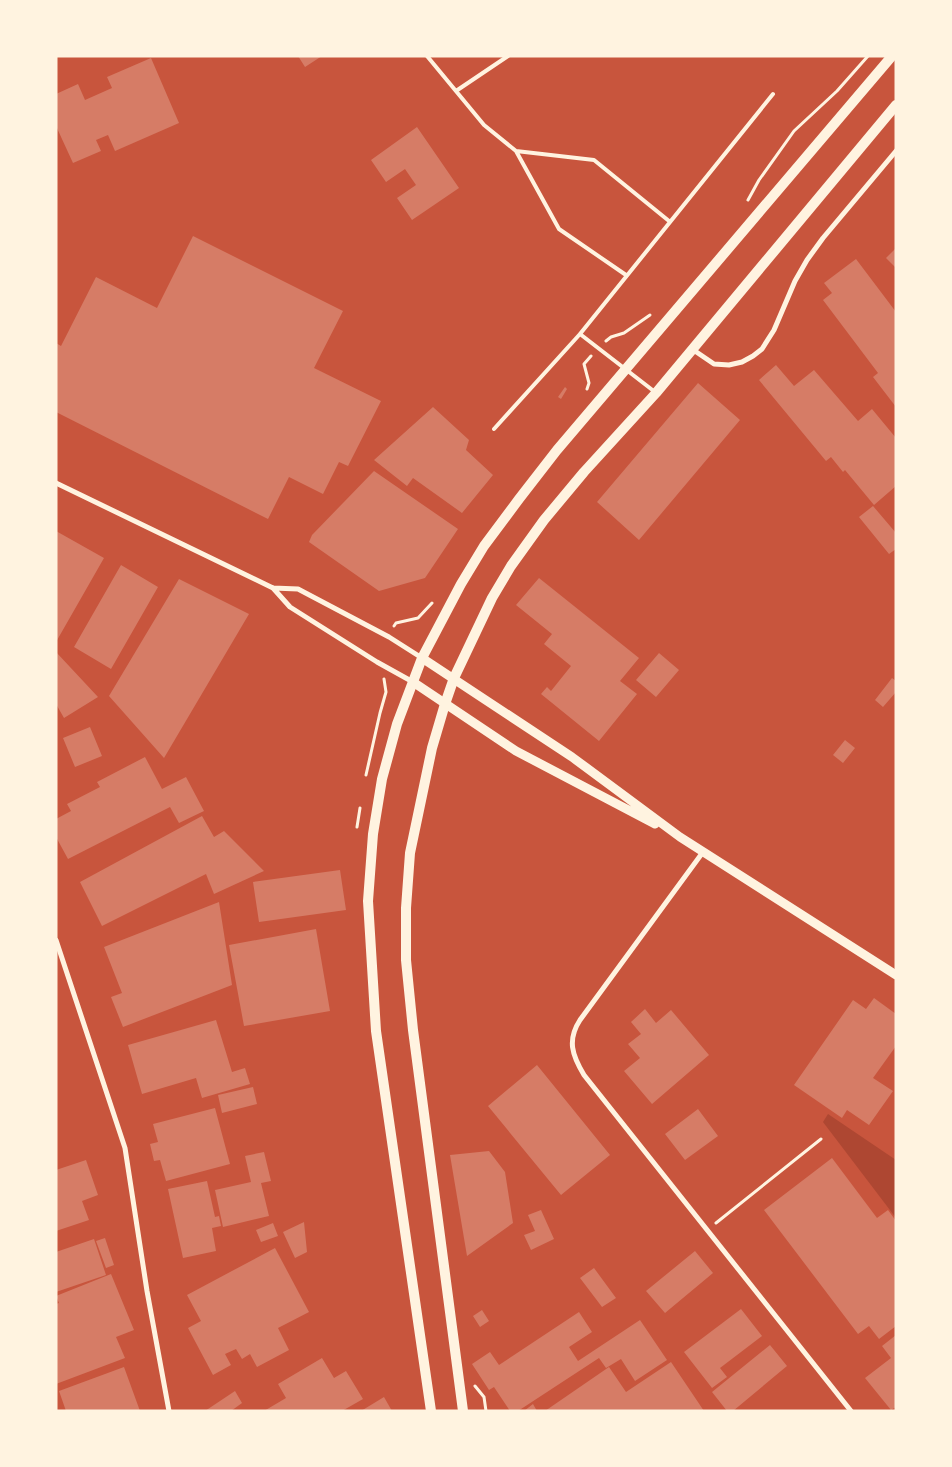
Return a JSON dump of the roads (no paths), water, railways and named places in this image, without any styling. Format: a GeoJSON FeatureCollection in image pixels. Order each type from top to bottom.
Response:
{"type":"FeatureCollection","features":[{"type":"Feature","properties":{"kind":"main road"},"geometry":{"type":"LineString","coordinates":[[431,1411],[376,1031],[368,900],[374,834],[382,779],[397,724],[422,658],[461,584],[484,546],[557,450],[892,56]]}},
{"type":"Feature","properties":{"kind":"main road"},"geometry":{"type":"LineString","coordinates":[[463,1411],[412,1030],[406,960],[406,908],[410,853],[432,748],[445,704],[454,678],[492,598],[544,520],[584,472],[656,393],[896,105]]}},
{"type":"Feature","properties":{"kind":"street"},"geometry":{"type":"LineString","coordinates":[[692,349],[714,364],[729,365],[742,362],[762,350],[774,330],[795,281],[807,260],[823,238],[896,151]]}},
{"type":"Feature","properties":{"kind":"street"},"geometry":{"type":"LineString","coordinates":[[56,483],[273,588],[298,590],[389,637],[572,757],[680,837],[896,975]]}},
{"type":"Feature","properties":{"kind":"street"},"geometry":{"type":"LineString","coordinates":[[273,588],[290,607],[376,662],[413,682],[516,752],[680,837]]}},
{"type":"Feature","properties":{"kind":"street"},"geometry":{"type":"LineString","coordinates":[[703,852],[580,1020],[572,1036],[572,1045],[584,1075],[851,1411]]}},
{"type":"Feature","properties":{"kind":"street"},"geometry":{"type":"LineString","coordinates":[[56,940],[125,1148],[147,1291],[169,1411]]}},
{"type":"Feature","properties":{"kind":"lane"},"geometry":{"type":"LineString","coordinates":[[427,56],[484,125],[516,151],[559,229],[626,276]]}},
{"type":"Feature","properties":{"kind":"lane"},"geometry":{"type":"LineString","coordinates":[[456,92],[508,56]]}},
{"type":"Feature","properties":{"kind":"lane"},"geometry":{"type":"LineString","coordinates":[[494,429],[580,334],[773,94]]}},
{"type":"Feature","properties":{"kind":"lane"},"geometry":{"type":"LineString","coordinates":[[516,151],[594,160],[669,221]]}},
{"type":"Feature","properties":{"kind":"lane"},"geometry":{"type":"LineString","coordinates":[[580,334],[656,393]]}}]}
